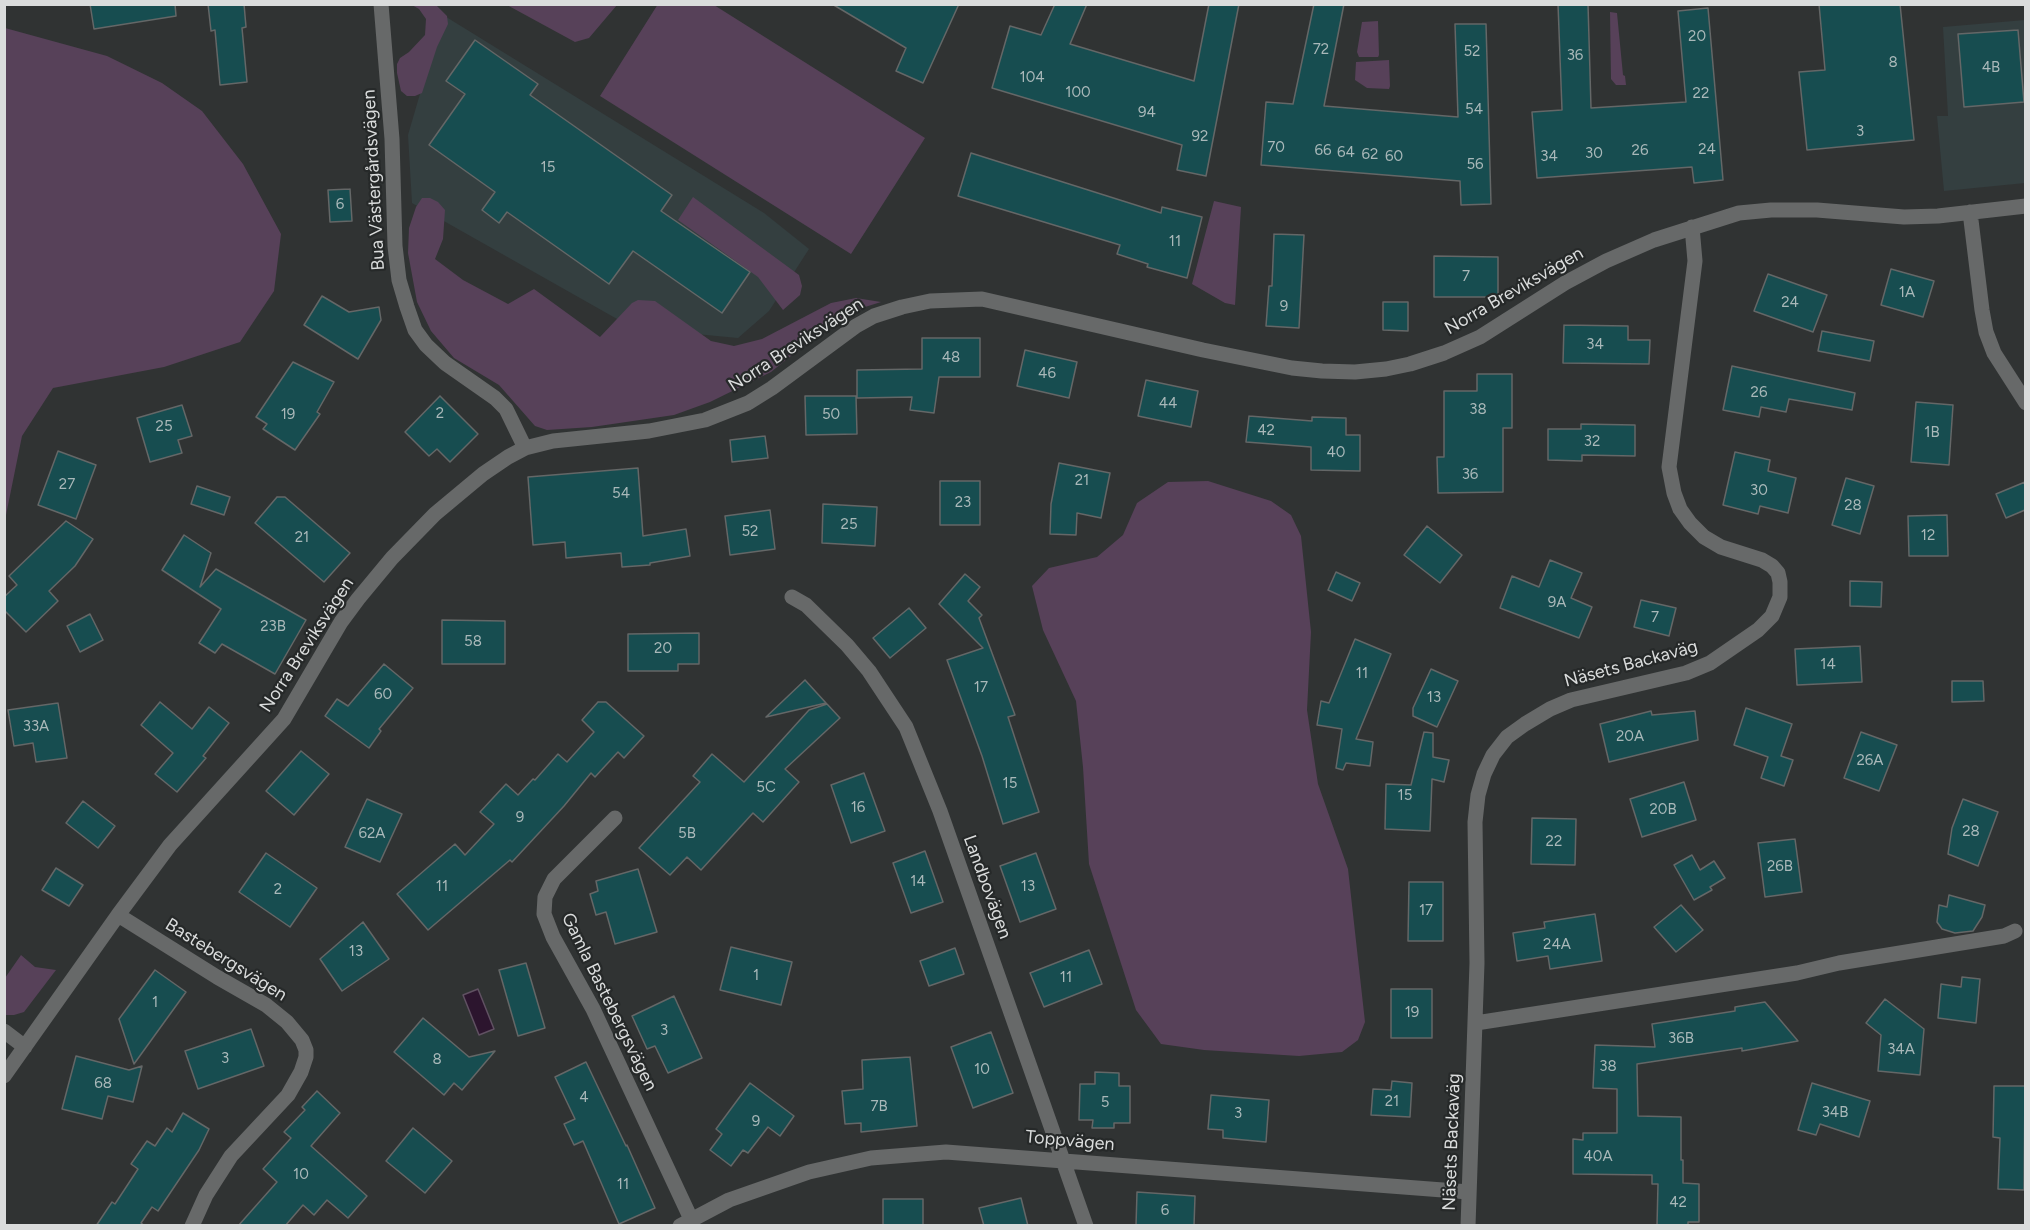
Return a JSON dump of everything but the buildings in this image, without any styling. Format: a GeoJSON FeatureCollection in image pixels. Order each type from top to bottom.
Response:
{"type":"FeatureCollection","features":[{"type":"Feature","properties":{"kind":"street","name":"Bua Västergårdsvägen"},"geometry":{"type":"LineString","coordinates":[[381,4],[392,139],[395,246],[399,280],[407,307],[415,330],[426,345],[445,363],[495,398],[506,409],[525,448]]}},
{"type":"Feature","properties":{"kind":"street","name":"Norra Breviksvägen"},"geometry":{"type":"LineString","coordinates":[[4,1076],[170,844],[284,719],[341,622],[392,558],[435,514],[483,474],[525,448],[553,441],[650,431],[705,420],[748,403],[856,326],[874,316],[930,301],[982,299],[1292,368],[1355,372],[1410,364],[1444,353],[1480,337],[1606,261],[1654,240],[1739,213],[1817,210],[1904,217],[2025,206]]}},
{"type":"Feature","properties":{"kind":"street"},"geometry":{"type":"LineString","coordinates":[[1970,212],[1986,332],[1994,353],[2025,403]]}},
{"type":"Feature","properties":{"kind":"street","name":"Näsets Backaväg"},"geometry":{"type":"LineString","coordinates":[[1468,1226],[1476,1023],[1475,822],[1478,795],[1493,755],[1507,737],[1525,724],[1571,700],[1686,673],[1710,663],[1758,630],[1772,616],[1778,605],[1780,582],[1778,573],[1772,566],[1721,547],[1704,537],[1680,509],[1674,493],[1669,467],[1695,261],[1692,227]]}},
{"type":"Feature","properties":{"kind":"street","name":"Landbovägen"},"geometry":{"type":"LineString","coordinates":[[792,597],[806,605],[847,645],[906,727],[940,811],[1086,1226]]}},
{"type":"Feature","properties":{"kind":"street","name":"Gamla Bastebergsvägen"},"geometry":{"type":"LineString","coordinates":[[615,818],[554,879],[545,897],[544,914],[553,937],[593,1009],[685,1222]]}},
{"type":"Feature","properties":{"kind":"street","name":"Bastebergsvägen"},"geometry":{"type":"LineString","coordinates":[[118,915],[266,1005],[287,1022],[302,1040],[306,1050],[301,1072],[288,1095],[231,1156],[206,1195],[192,1226]]}},
{"type":"Feature","properties":{"kind":"street"},"geometry":{"type":"LineString","coordinates":[[1476,1023],[1797,973],[1839,963],[2004,936],[2014,931]]}},
{"type":"Feature","properties":{"kind":"street"},"geometry":{"type":"LineString","coordinates":[[4,1031],[25,1047]]}},
{"type":"Feature","properties":{"kind":"street","name":"Toppvägen"},"geometry":{"type":"LineString","coordinates":[[685,1222],[729,1200],[810,1172],[871,1158],[946,1152],[1469,1191]]}},
{"type":"Feature","properties":{"kind":"shaded area"},"geometry":{"type":"Polygon","coordinates":[[[658,4],[714,5],[925,138],[851,254],[600,96],[658,4]]]}},
{"type":"Feature","properties":{"kind":"shaded area"},"geometry":{"type":"Polygon","coordinates":[[[412,5],[436,5],[447,16],[448,24],[437,47],[422,93],[407,96],[401,91],[397,64],[400,58],[425,35],[426,19],[419,9],[412,5]]]}},
{"type":"Feature","properties":{"kind":"shaded area"},"geometry":{"type":"Polygon","coordinates":[[[507,5],[617,5],[589,38],[575,42],[507,5]]]}},
{"type":"Feature","properties":{"kind":"shaded area"},"geometry":{"type":"Polygon","coordinates":[[[1610,12],[1617,13],[1626,85],[1616,85],[1611,79],[1610,12]]]}},
{"type":"Feature","properties":{"kind":"shaded area"},"geometry":{"type":"Polygon","coordinates":[[[443,15],[764,213],[809,249],[769,311],[738,338],[633,328],[412,203],[408,135],[443,15]]]}},
{"type":"Feature","properties":{"kind":"shaded area"},"geometry":{"type":"Polygon","coordinates":[[[2025,20],[2025,183],[1944,191],[1937,116],[1948,116],[1943,27],[2025,20]]]}},
{"type":"Feature","properties":{"kind":"shaded area"},"geometry":{"type":"Polygon","coordinates":[[[1378,21],[1378,57],[1359,57],[1357,52],[1362,22],[1378,21]]]}},
{"type":"Feature","properties":{"kind":"shaded area"},"geometry":{"type":"Polygon","coordinates":[[[5,28],[107,56],[162,83],[202,111],[243,164],[281,234],[274,291],[240,342],[164,367],[53,388],[22,436],[5,520],[5,28]]]}},
{"type":"Feature","properties":{"kind":"shaded area"},"geometry":{"type":"Polygon","coordinates":[[[1389,60],[1389,89],[1367,88],[1355,80],[1356,62],[1389,60]]]}},
{"type":"Feature","properties":{"kind":"shaded area"},"geometry":{"type":"Polygon","coordinates":[[[693,197],[799,275],[802,286],[800,295],[783,310],[758,277],[678,220],[693,197]]]}},
{"type":"Feature","properties":{"kind":"shaded area"},"geometry":{"type":"Polygon","coordinates":[[[422,198],[430,198],[438,202],[445,210],[443,239],[435,259],[463,280],[508,304],[534,289],[600,337],[632,303],[638,300],[655,301],[711,341],[734,346],[762,339],[831,303],[856,298],[881,302],[865,307],[822,331],[771,372],[710,402],[674,415],[592,427],[547,430],[535,426],[499,385],[454,358],[431,331],[417,302],[408,253],[409,228],[416,207],[422,198]]]}},
{"type":"Feature","properties":{"kind":"shaded area"},"geometry":{"type":"Polygon","coordinates":[[[1214,201],[1241,207],[1235,305],[1225,303],[1192,284],[1214,201]]]}},
{"type":"Feature","properties":{"kind":"shaded area"},"geometry":{"type":"Polygon","coordinates":[[[1208,481],[1271,501],[1291,515],[1301,536],[1311,632],[1307,710],[1318,784],[1348,869],[1365,1022],[1358,1040],[1342,1052],[1299,1056],[1204,1050],[1161,1044],[1136,1010],[1089,864],[1076,701],[1043,630],[1032,586],[1049,568],[1097,557],[1123,535],[1137,503],[1168,482],[1208,481]]]}},
{"type":"Feature","properties":{"kind":"shaded area"},"geometry":{"type":"Polygon","coordinates":[[[21,955],[35,967],[56,970],[24,1012],[5,1015],[5,978],[21,955]]]}},
{"type":"Feature","properties":{"kind":"shaded area"},"geometry":{"type":"Polygon","coordinates":[[[478,989],[494,1029],[479,1035],[463,995],[478,989]]]}}]}
